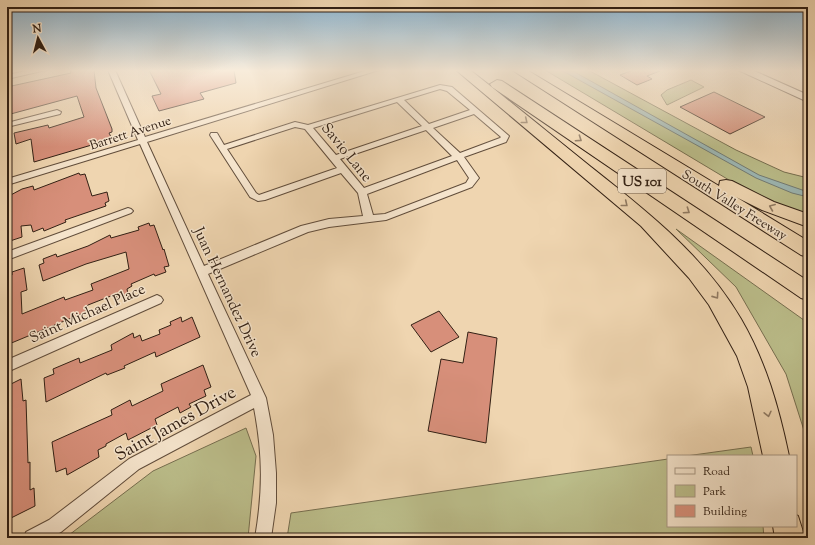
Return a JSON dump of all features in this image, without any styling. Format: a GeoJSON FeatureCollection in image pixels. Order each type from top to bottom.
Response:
{"type":"FeatureCollection","features":[{"type":"Feature","properties":{"kind":"highway"},"geometry":{"type":"LineString","coordinates":[[493,95],[647,221],[674,246],[699,274],[721,304],[750,358],[766,403],[776,455]]}},
{"type":"Feature","properties":{"kind":"highway","name":"US 101"},"geometry":{"type":"LineString","coordinates":[[515,95],[808,292]]}},
{"type":"Feature","properties":{"kind":"highway","name":"South Valley Freeway"},"geometry":{"type":"LineString","coordinates":[[560,95],[808,250]]}},
{"type":"Feature","properties":{"kind":"highway"},"geometry":{"type":"LineString","coordinates":[[563,95],[738,191],[808,221]]}},
{"type":"Feature","properties":{"kind":"highway"},"geometry":{"type":"LineString","coordinates":[[788,527],[790,538]]}},
{"type":"Feature","properties":{"kind":"street","name":"Juan Hernandez Drive"},"geometry":{"type":"LineString","coordinates":[[122,95],[141,141],[259,398],[265,428],[269,500],[263,538]]}},
{"type":"Feature","properties":{"kind":"street","name":"Barrett Avenue"},"geometry":{"type":"LineString","coordinates":[[7,182],[292,95]]}},
{"type":"Feature","properties":{"kind":"street"},"geometry":{"type":"LineString","coordinates":[[222,148],[295,124],[308,127],[412,95]]}},
{"type":"Feature","properties":{"kind":"street"},"geometry":{"type":"LineString","coordinates":[[362,192],[503,140],[505,136],[456,95]]}},
{"type":"Feature","properties":{"kind":"street"},"geometry":{"type":"LineString","coordinates":[[201,272],[305,229],[329,223],[386,217],[469,185],[474,178],[459,157],[398,99]]}},
{"type":"Feature","properties":{"kind":"street"},"geometry":{"type":"LineString","coordinates":[[335,158],[476,111]]}},
{"type":"Feature","properties":{"kind":"street"},"geometry":{"type":"LineString","coordinates":[[7,125],[57,112]]}},
{"type":"Feature","properties":{"kind":"street","name":"Savio Lane"},"geometry":{"type":"LineString","coordinates":[[308,127],[362,192],[369,218]]}},
{"type":"Feature","properties":{"kind":"street"},"geometry":{"type":"LineString","coordinates":[[214,135],[253,195],[258,198],[343,169]]}},
{"type":"Feature","properties":{"kind":"street"},"geometry":{"type":"LineString","coordinates":[[7,256],[128,211]]}},
{"type":"Feature","properties":{"kind":"street","name":"Saint Michael Place"},"geometry":{"type":"LineString","coordinates":[[7,366],[158,300]]}},
{"type":"Feature","properties":{"kind":"street","name":"Saint James Drive"},"geometry":{"type":"LineString","coordinates":[[32,538],[55,526],[134,464],[259,398]]}},
{"type":"Feature","properties":{"kind":"green space"},"geometry":{"type":"Polygon","coordinates":[[[588,95],[635,95],[736,150],[784,172],[808,178],[808,216],[795,212],[744,189],[588,95]]]}},
{"type":"Feature","properties":{"kind":"green space"},"geometry":{"type":"Polygon","coordinates":[[[661,95],[687,95],[667,105],[661,95]]]}},
{"type":"Feature","properties":{"kind":"green space"},"geometry":{"type":"Polygon","coordinates":[[[676,229],[808,323],[808,443],[786,374],[736,287],[676,229]]]}},
{"type":"Feature","properties":{"kind":"green space"},"geometry":{"type":"Polygon","coordinates":[[[246,428],[256,456],[248,538],[65,538],[153,471],[246,428]]]}},
{"type":"Feature","properties":{"kind":"green space"},"geometry":{"type":"Polygon","coordinates":[[[751,447],[753,455],[693,455],[751,447]]]}},
{"type":"Feature","properties":{"kind":"green space"},"geometry":{"type":"Polygon","coordinates":[[[667,459],[667,527],[763,527],[764,538],[287,538],[291,513],[667,459]]]}},
{"type":"Feature","properties":{"kind":"water"},"geometry":{"type":"Polygon","coordinates":[[[607,95],[617,95],[759,175],[808,192],[808,197],[792,193],[756,178],[607,95]]]}},
{"type":"Feature","properties":{"kind":"building"},"geometry":{"type":"Polygon","coordinates":[[[7,95],[99,95],[112,129],[112,132],[109,133],[112,139],[34,162],[31,139],[16,144],[14,133],[48,125],[49,128],[84,117],[77,96],[7,115],[7,95]]]}},
{"type":"Feature","properties":{"kind":"building"},"geometry":{"type":"Polygon","coordinates":[[[202,95],[204,99],[159,111],[152,96],[202,95]]]}},
{"type":"Feature","properties":{"kind":"building"},"geometry":{"type":"Polygon","coordinates":[[[706,95],[721,95],[765,117],[730,134],[680,107],[706,95]]]}},
{"type":"Feature","properties":{"kind":"building"},"geometry":{"type":"Polygon","coordinates":[[[79,173],[80,175],[85,174],[92,196],[107,192],[109,201],[105,203],[106,206],[65,220],[66,222],[44,231],[43,228],[33,232],[31,225],[21,226],[22,237],[7,242],[7,225],[10,224],[7,197],[22,189],[33,186],[34,190],[79,173]]]}},
{"type":"Feature","properties":{"kind":"building"},"geometry":{"type":"Polygon","coordinates":[[[149,223],[150,226],[154,225],[163,250],[164,249],[169,266],[164,267],[166,272],[155,276],[154,274],[131,284],[132,286],[127,289],[128,294],[117,299],[116,294],[88,305],[85,308],[86,312],[9,344],[9,341],[7,341],[7,276],[12,275],[12,272],[24,268],[27,290],[21,292],[22,314],[64,297],[65,300],[93,290],[91,284],[129,269],[126,252],[86,264],[43,281],[39,265],[44,263],[43,259],[56,254],[57,257],[88,246],[110,235],[111,238],[139,230],[138,227],[149,223]]]}},
{"type":"Feature","properties":{"kind":"building"},"geometry":{"type":"Polygon","coordinates":[[[439,311],[459,337],[431,352],[411,325],[439,311]]]}},
{"type":"Feature","properties":{"kind":"building"},"geometry":{"type":"Polygon","coordinates":[[[181,317],[182,322],[192,317],[200,337],[156,357],[155,352],[124,366],[125,368],[107,375],[106,373],[46,402],[44,378],[54,374],[53,369],[79,358],[80,363],[112,350],[111,345],[133,333],[134,338],[140,335],[142,341],[160,334],[159,330],[171,325],[170,322],[181,317]]]}},
{"type":"Feature","properties":{"kind":"building"},"geometry":{"type":"Polygon","coordinates":[[[468,332],[497,338],[486,443],[428,431],[441,359],[463,363],[468,332]]]}},
{"type":"Feature","properties":{"kind":"building"},"geometry":{"type":"Polygon","coordinates":[[[203,365],[211,387],[204,390],[206,396],[189,404],[191,407],[180,413],[178,407],[155,419],[157,425],[128,440],[126,433],[98,450],[99,457],[67,475],[66,468],[56,472],[52,442],[112,415],[111,410],[130,400],[132,406],[163,391],[161,384],[203,365]]]}},
{"type":"Feature","properties":{"kind":"building"},"geometry":{"type":"Polygon","coordinates":[[[21,379],[23,401],[26,400],[28,463],[30,462],[30,490],[34,488],[35,506],[7,520],[7,386],[21,379]]]}}]}
